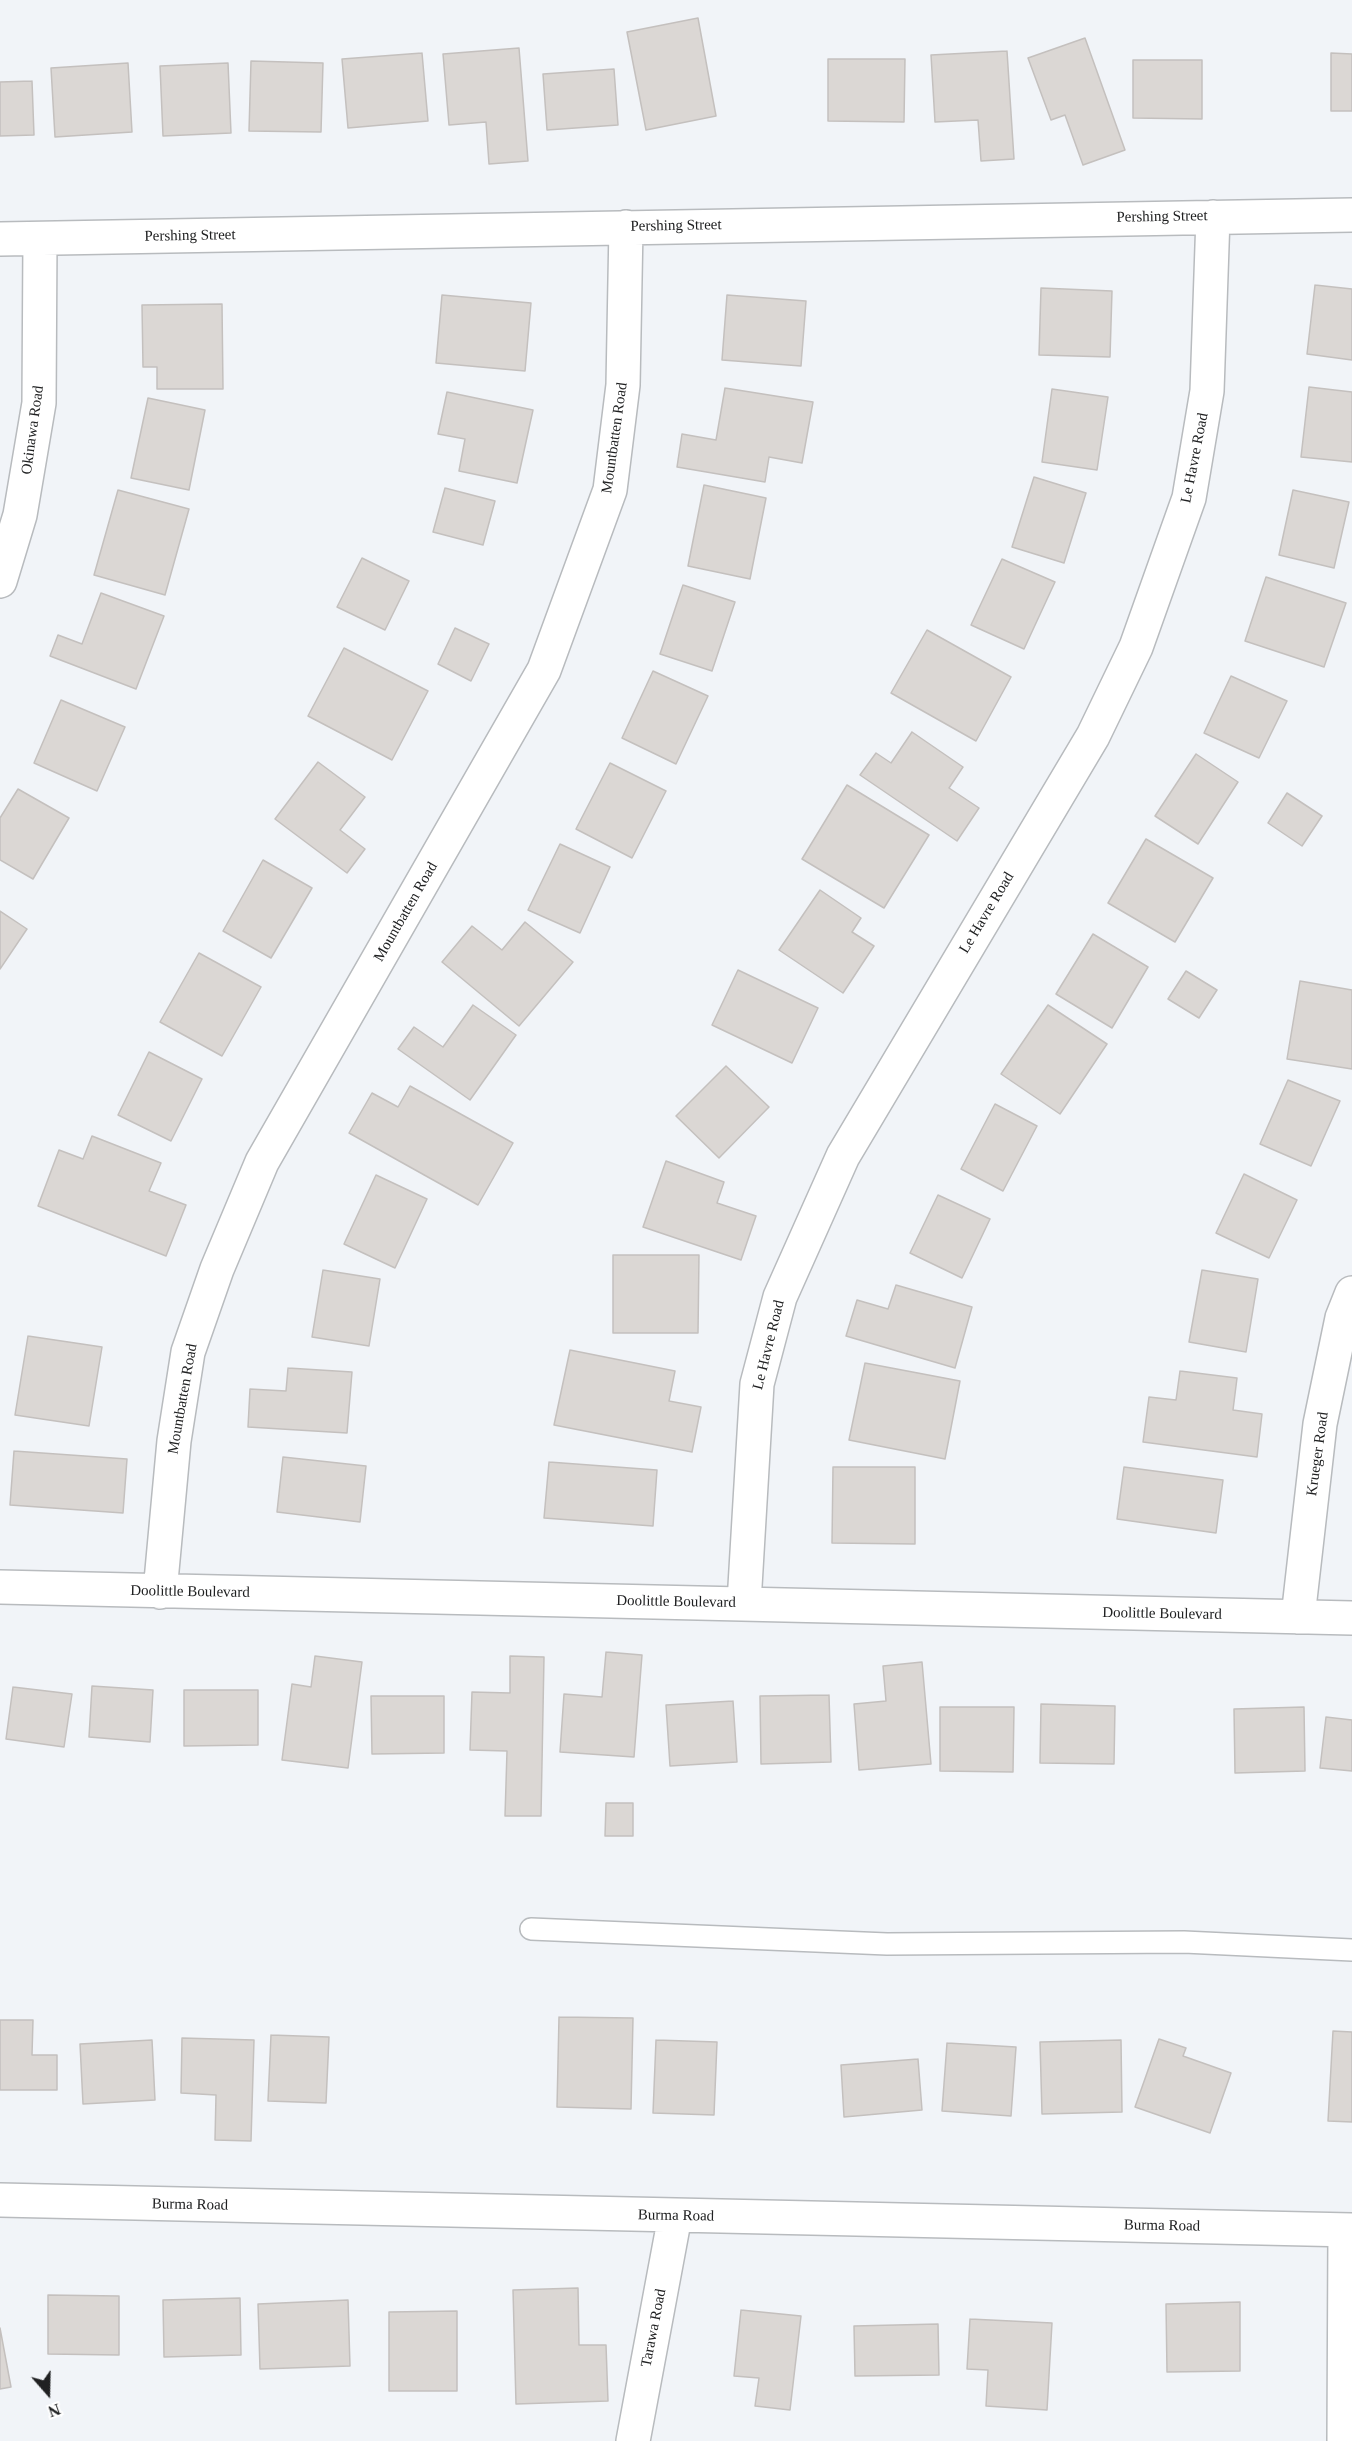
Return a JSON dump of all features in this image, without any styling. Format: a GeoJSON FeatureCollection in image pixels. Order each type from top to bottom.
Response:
{"type":"FeatureCollection","features":[{"type":"Feature","properties":{"kind":"street","name":"Pershing Street"},"geometry":{"type":"LineString","coordinates":[[0,240],[1352,215]]}},
{"type":"Feature","properties":{"kind":"street","name":"Le Havre Road"},"geometry":{"type":"LineString","coordinates":[[744,1603],[757,1384],[780,1297],[843,1156],[1094,736],[1136,647],[1189,498],[1207,392],[1213,217]]}},
{"type":"Feature","properties":{"kind":"street","name":"Mountbatten Road"},"geometry":{"type":"LineString","coordinates":[[160,1592],[174,1441],[188,1352],[217,1269],[262,1162],[544,670],[610,490],[623,386],[626,227]]}},
{"type":"Feature","properties":{"kind":"street","name":"Okinawa Road"},"geometry":{"type":"LineString","coordinates":[[0,581],[20,515],[39,403],[40,239]]}},
{"type":"Feature","properties":{"kind":"street","name":"Krueger Road"},"geometry":{"type":"LineString","coordinates":[[1298,1617],[1320,1424],[1342,1318],[1352,1293]]}},
{"type":"Feature","properties":{"kind":"street","name":"Doolittle Boulevard"},"geometry":{"type":"LineString","coordinates":[[0,1587],[1352,1618]]}},
{"type":"Feature","properties":{"kind":"street","name":"Burma Road"},"geometry":{"type":"LineString","coordinates":[[0,2200],[1349,2230]]}},
{"type":"Feature","properties":{"kind":"street","name":"Tarawa Road"},"geometry":{"type":"LineString","coordinates":[[633,2441],[675,2216]]}},
{"type":"Feature","properties":{"kind":"street"},"geometry":{"type":"LineString","coordinates":[[1344,2441],[1349,2230]]}},
{"type":"Feature","properties":{"kind":"lane"},"geometry":{"type":"LineString","coordinates":[[531,1929],[887,1944],[1184,1942],[1352,1950]]}},
{"type":"Feature","properties":{"kind":"building"},"geometry":{"type":"Polygon","coordinates":[[[698,18],[716,116],[646,130],[627,32],[698,18]]]}},
{"type":"Feature","properties":{"kind":"building"},"geometry":{"type":"Polygon","coordinates":[[[1085,38],[1125,150],[1083,165],[1065,115],[1051,120],[1028,58],[1085,38]]]}},
{"type":"Feature","properties":{"kind":"building"},"geometry":{"type":"Polygon","coordinates":[[[519,48],[528,161],[489,164],[486,122],[449,125],[443,54],[519,48]]]}},
{"type":"Feature","properties":{"kind":"building"},"geometry":{"type":"Polygon","coordinates":[[[1007,51],[1014,159],[981,161],[978,120],[935,122],[931,55],[1007,51]]]}},
{"type":"Feature","properties":{"kind":"building"},"geometry":{"type":"Polygon","coordinates":[[[422,53],[428,121],[348,128],[342,59],[422,53]]]}},
{"type":"Feature","properties":{"kind":"building"},"geometry":{"type":"Polygon","coordinates":[[[1331,53],[1352,54],[1352,111],[1331,111],[1331,53]]]}},
{"type":"Feature","properties":{"kind":"building"},"geometry":{"type":"Polygon","coordinates":[[[828,59],[905,59],[904,122],[828,121],[828,59]]]}},
{"type":"Feature","properties":{"kind":"building"},"geometry":{"type":"Polygon","coordinates":[[[1133,60],[1202,60],[1202,119],[1133,118],[1133,60]]]}},
{"type":"Feature","properties":{"kind":"building"},"geometry":{"type":"Polygon","coordinates":[[[251,61],[323,63],[321,132],[249,131],[251,61]]]}},
{"type":"Feature","properties":{"kind":"building"},"geometry":{"type":"Polygon","coordinates":[[[128,63],[132,132],[55,137],[51,68],[128,63]]]}},
{"type":"Feature","properties":{"kind":"building"},"geometry":{"type":"Polygon","coordinates":[[[228,63],[231,133],[163,136],[160,66],[228,63]]]}},
{"type":"Feature","properties":{"kind":"building"},"geometry":{"type":"Polygon","coordinates":[[[614,69],[618,125],[547,130],[543,74],[614,69]]]}},
{"type":"Feature","properties":{"kind":"building"},"geometry":{"type":"Polygon","coordinates":[[[32,81],[34,135],[0,136],[0,82],[32,81]]]}},
{"type":"Feature","properties":{"kind":"building"},"geometry":{"type":"Polygon","coordinates":[[[1315,285],[1352,289],[1352,360],[1307,354],[1315,285]]]}},
{"type":"Feature","properties":{"kind":"building"},"geometry":{"type":"Polygon","coordinates":[[[1041,288],[1112,291],[1110,357],[1039,355],[1041,288]]]}},
{"type":"Feature","properties":{"kind":"building"},"geometry":{"type":"Polygon","coordinates":[[[442,295],[531,303],[525,371],[436,363],[442,295]]]}},
{"type":"Feature","properties":{"kind":"building"},"geometry":{"type":"Polygon","coordinates":[[[727,295],[806,301],[801,366],[722,360],[727,295]]]}},
{"type":"Feature","properties":{"kind":"building"},"geometry":{"type":"Polygon","coordinates":[[[222,304],[223,389],[157,389],[157,367],[143,367],[142,305],[222,304]]]}},
{"type":"Feature","properties":{"kind":"building"},"geometry":{"type":"Polygon","coordinates":[[[1309,387],[1352,392],[1352,462],[1301,457],[1309,387]]]}},
{"type":"Feature","properties":{"kind":"building"},"geometry":{"type":"Polygon","coordinates":[[[725,388],[813,402],[802,463],[769,457],[765,482],[677,467],[682,434],[716,440],[725,388]]]}},
{"type":"Feature","properties":{"kind":"building"},"geometry":{"type":"Polygon","coordinates":[[[1052,389],[1108,397],[1097,470],[1042,462],[1052,389]]]}},
{"type":"Feature","properties":{"kind":"building"},"geometry":{"type":"Polygon","coordinates":[[[447,392],[533,410],[517,483],[459,471],[465,439],[438,434],[447,392]]]}},
{"type":"Feature","properties":{"kind":"building"},"geometry":{"type":"Polygon","coordinates":[[[148,398],[205,410],[189,490],[131,478],[148,398]]]}},
{"type":"Feature","properties":{"kind":"building"},"geometry":{"type":"Polygon","coordinates":[[[1034,477],[1086,493],[1064,563],[1012,547],[1034,477]]]}},
{"type":"Feature","properties":{"kind":"building"},"geometry":{"type":"Polygon","coordinates":[[[704,485],[766,498],[750,579],[688,566],[704,485]]]}},
{"type":"Feature","properties":{"kind":"building"},"geometry":{"type":"Polygon","coordinates":[[[445,488],[495,501],[483,545],[433,532],[445,488]]]}},
{"type":"Feature","properties":{"kind":"building"},"geometry":{"type":"Polygon","coordinates":[[[118,490],[189,509],[165,595],[94,575],[118,490]]]}},
{"type":"Feature","properties":{"kind":"building"},"geometry":{"type":"Polygon","coordinates":[[[1293,490],[1349,502],[1334,568],[1279,555],[1293,490]]]}},
{"type":"Feature","properties":{"kind":"building"},"geometry":{"type":"Polygon","coordinates":[[[362,558],[409,581],[385,630],[337,607],[362,558]]]}},
{"type":"Feature","properties":{"kind":"building"},"geometry":{"type":"Polygon","coordinates":[[[1002,559],[1055,582],[1024,649],[971,625],[1002,559]]]}},
{"type":"Feature","properties":{"kind":"building"},"geometry":{"type":"Polygon","coordinates":[[[1266,577],[1346,603],[1324,667],[1245,641],[1266,577]]]}},
{"type":"Feature","properties":{"kind":"building"},"geometry":{"type":"Polygon","coordinates":[[[683,585],[735,602],[712,671],[660,654],[683,585]]]}},
{"type":"Feature","properties":{"kind":"building"},"geometry":{"type":"Polygon","coordinates":[[[101,593],[164,616],[136,689],[50,656],[58,635],[82,644],[101,593]]]}},
{"type":"Feature","properties":{"kind":"building"},"geometry":{"type":"Polygon","coordinates":[[[455,628],[489,644],[471,681],[438,664],[455,628]]]}},
{"type":"Feature","properties":{"kind":"building"},"geometry":{"type":"Polygon","coordinates":[[[927,630],[1011,677],[976,741],[891,693],[927,630]]]}},
{"type":"Feature","properties":{"kind":"building"},"geometry":{"type":"Polygon","coordinates":[[[344,648],[428,691],[392,760],[308,716],[344,648]]]}},
{"type":"Feature","properties":{"kind":"building"},"geometry":{"type":"Polygon","coordinates":[[[653,671],[708,696],[676,764],[622,738],[653,671]]]}},
{"type":"Feature","properties":{"kind":"building"},"geometry":{"type":"Polygon","coordinates":[[[1231,676],[1287,701],[1259,758],[1204,733],[1231,676]]]}},
{"type":"Feature","properties":{"kind":"building"},"geometry":{"type":"Polygon","coordinates":[[[61,700],[125,727],[97,791],[34,763],[61,700]]]}},
{"type":"Feature","properties":{"kind":"building"},"geometry":{"type":"Polygon","coordinates":[[[912,732],[963,767],[949,788],[979,808],[957,841],[860,775],[876,753],[891,763],[912,732]]]}},
{"type":"Feature","properties":{"kind":"building"},"geometry":{"type":"Polygon","coordinates":[[[1196,754],[1238,782],[1198,844],[1155,816],[1196,754]]]}},
{"type":"Feature","properties":{"kind":"building"},"geometry":{"type":"Polygon","coordinates":[[[318,762],[365,797],[340,830],[365,849],[347,873],[275,819],[318,762]]]}},
{"type":"Feature","properties":{"kind":"building"},"geometry":{"type":"Polygon","coordinates":[[[610,763],[666,791],[632,858],[576,829],[610,763]]]}},
{"type":"Feature","properties":{"kind":"building"},"geometry":{"type":"Polygon","coordinates":[[[847,785],[929,835],[884,908],[802,859],[847,785]]]}},
{"type":"Feature","properties":{"kind":"building"},"geometry":{"type":"Polygon","coordinates":[[[18,789],[69,818],[33,879],[0,860],[0,818],[18,789]]]}},
{"type":"Feature","properties":{"kind":"building"},"geometry":{"type":"Polygon","coordinates":[[[1287,793],[1322,816],[1302,846],[1268,823],[1287,793]]]}},
{"type":"Feature","properties":{"kind":"building"},"geometry":{"type":"Polygon","coordinates":[[[1146,839],[1213,878],[1175,942],[1108,903],[1146,839]]]}},
{"type":"Feature","properties":{"kind":"building"},"geometry":{"type":"Polygon","coordinates":[[[560,844],[610,867],[580,933],[528,910],[560,844]]]}},
{"type":"Feature","properties":{"kind":"building"},"geometry":{"type":"Polygon","coordinates":[[[263,860],[312,888],[271,958],[223,931],[263,860]]]}},
{"type":"Feature","properties":{"kind":"building"},"geometry":{"type":"Polygon","coordinates":[[[820,890],[861,918],[852,932],[874,946],[843,993],[779,950],[820,890]]]}},
{"type":"Feature","properties":{"kind":"building"},"geometry":{"type":"Polygon","coordinates":[[[0,911],[27,929],[0,969],[0,911]]]}},
{"type":"Feature","properties":{"kind":"building"},"geometry":{"type":"Polygon","coordinates":[[[525,922],[573,962],[519,1026],[442,962],[472,926],[502,950],[525,922]]]}},
{"type":"Feature","properties":{"kind":"building"},"geometry":{"type":"Polygon","coordinates":[[[1093,934],[1148,967],[1112,1028],[1056,994],[1093,934]]]}},
{"type":"Feature","properties":{"kind":"building"},"geometry":{"type":"Polygon","coordinates":[[[199,953],[261,987],[222,1056],[160,1022],[199,953]]]}},
{"type":"Feature","properties":{"kind":"building"},"geometry":{"type":"Polygon","coordinates":[[[738,970],[818,1008],[792,1063],[712,1025],[738,970]]]}},
{"type":"Feature","properties":{"kind":"building"},"geometry":{"type":"Polygon","coordinates":[[[1186,971],[1217,990],[1199,1018],[1168,999],[1186,971]]]}},
{"type":"Feature","properties":{"kind":"building"},"geometry":{"type":"Polygon","coordinates":[[[1300,981],[1352,990],[1352,1069],[1287,1059],[1300,981]]]}},
{"type":"Feature","properties":{"kind":"building"},"geometry":{"type":"Polygon","coordinates":[[[473,1005],[516,1035],[470,1100],[398,1049],[414,1027],[443,1047],[473,1005]]]}},
{"type":"Feature","properties":{"kind":"building"},"geometry":{"type":"Polygon","coordinates":[[[1048,1005],[1107,1044],[1060,1114],[1001,1074],[1048,1005]]]}},
{"type":"Feature","properties":{"kind":"building"},"geometry":{"type":"Polygon","coordinates":[[[149,1052],[202,1079],[171,1141],[118,1115],[149,1052]]]}},
{"type":"Feature","properties":{"kind":"building"},"geometry":{"type":"Polygon","coordinates":[[[726,1066],[769,1107],[719,1158],[676,1116],[726,1066]]]}},
{"type":"Feature","properties":{"kind":"building"},"geometry":{"type":"Polygon","coordinates":[[[1288,1080],[1340,1101],[1311,1166],[1260,1144],[1288,1080]]]}},
{"type":"Feature","properties":{"kind":"building"},"geometry":{"type":"Polygon","coordinates":[[[410,1086],[513,1143],[478,1205],[349,1133],[372,1093],[398,1107],[410,1086]]]}},
{"type":"Feature","properties":{"kind":"building"},"geometry":{"type":"Polygon","coordinates":[[[995,1104],[1037,1126],[1003,1191],[961,1169],[995,1104]]]}},
{"type":"Feature","properties":{"kind":"building"},"geometry":{"type":"Polygon","coordinates":[[[92,1136],[161,1163],[149,1191],[186,1205],[166,1256],[38,1206],[59,1150],[83,1159],[92,1136]]]}},
{"type":"Feature","properties":{"kind":"building"},"geometry":{"type":"Polygon","coordinates":[[[666,1161],[724,1182],[717,1203],[756,1216],[741,1260],[643,1227],[666,1161]]]}},
{"type":"Feature","properties":{"kind":"building"},"geometry":{"type":"Polygon","coordinates":[[[1244,1174],[1297,1200],[1269,1258],[1216,1233],[1244,1174]]]}},
{"type":"Feature","properties":{"kind":"building"},"geometry":{"type":"Polygon","coordinates":[[[376,1175],[427,1199],[395,1268],[344,1244],[376,1175]]]}},
{"type":"Feature","properties":{"kind":"building"},"geometry":{"type":"Polygon","coordinates":[[[938,1195],[990,1219],[962,1278],[910,1253],[938,1195]]]}},
{"type":"Feature","properties":{"kind":"building"},"geometry":{"type":"Polygon","coordinates":[[[613,1255],[699,1255],[698,1333],[613,1333],[613,1255]]]}},
{"type":"Feature","properties":{"kind":"building"},"geometry":{"type":"Polygon","coordinates":[[[323,1270],[380,1279],[369,1346],[312,1337],[323,1270]]]}},
{"type":"Feature","properties":{"kind":"building"},"geometry":{"type":"Polygon","coordinates":[[[1202,1270],[1258,1279],[1246,1352],[1189,1342],[1202,1270]]]}},
{"type":"Feature","properties":{"kind":"building"},"geometry":{"type":"Polygon","coordinates":[[[896,1285],[972,1307],[955,1368],[846,1336],[857,1300],[888,1309],[896,1285]]]}},
{"type":"Feature","properties":{"kind":"building"},"geometry":{"type":"Polygon","coordinates":[[[28,1336],[102,1347],[89,1426],[15,1415],[28,1336]]]}},
{"type":"Feature","properties":{"kind":"building"},"geometry":{"type":"Polygon","coordinates":[[[570,1350],[675,1371],[669,1401],[701,1407],[692,1452],[554,1425],[570,1350]]]}},
{"type":"Feature","properties":{"kind":"building"},"geometry":{"type":"Polygon","coordinates":[[[865,1363],[960,1381],[945,1459],[849,1440],[865,1363]]]}},
{"type":"Feature","properties":{"kind":"building"},"geometry":{"type":"Polygon","coordinates":[[[288,1368],[352,1372],[347,1433],[248,1427],[250,1389],[286,1391],[288,1368]]]}},
{"type":"Feature","properties":{"kind":"building"},"geometry":{"type":"Polygon","coordinates":[[[1180,1371],[1237,1378],[1233,1410],[1262,1414],[1257,1457],[1143,1442],[1149,1397],[1176,1400],[1180,1371]]]}},
{"type":"Feature","properties":{"kind":"building"},"geometry":{"type":"Polygon","coordinates":[[[14,1451],[127,1459],[123,1513],[10,1505],[14,1451]]]}},
{"type":"Feature","properties":{"kind":"building"},"geometry":{"type":"Polygon","coordinates":[[[283,1457],[366,1466],[360,1522],[277,1512],[283,1457]]]}},
{"type":"Feature","properties":{"kind":"building"},"geometry":{"type":"Polygon","coordinates":[[[549,1462],[657,1470],[653,1526],[544,1518],[549,1462]]]}},
{"type":"Feature","properties":{"kind":"building"},"geometry":{"type":"Polygon","coordinates":[[[833,1467],[915,1467],[915,1544],[832,1543],[833,1467]]]}},
{"type":"Feature","properties":{"kind":"building"},"geometry":{"type":"Polygon","coordinates":[[[1124,1467],[1223,1480],[1216,1533],[1117,1519],[1124,1467]]]}},
{"type":"Feature","properties":{"kind":"building"},"geometry":{"type":"Polygon","coordinates":[[[606,1652],[642,1655],[634,1757],[560,1752],[564,1694],[602,1697],[606,1652]]]}},
{"type":"Feature","properties":{"kind":"building"},"geometry":{"type":"Polygon","coordinates":[[[315,1656],[362,1662],[348,1768],[282,1760],[292,1684],[311,1687],[315,1656]]]}},
{"type":"Feature","properties":{"kind":"building"},"geometry":{"type":"Polygon","coordinates":[[[510,1656],[544,1657],[541,1816],[505,1816],[507,1751],[470,1750],[472,1692],[510,1693],[510,1656]]]}},
{"type":"Feature","properties":{"kind":"building"},"geometry":{"type":"Polygon","coordinates":[[[922,1662],[931,1764],[859,1770],[854,1704],[886,1701],[883,1666],[922,1662]]]}},
{"type":"Feature","properties":{"kind":"building"},"geometry":{"type":"Polygon","coordinates":[[[92,1686],[153,1690],[150,1742],[89,1737],[92,1686]]]}},
{"type":"Feature","properties":{"kind":"building"},"geometry":{"type":"Polygon","coordinates":[[[13,1687],[72,1694],[64,1747],[6,1739],[13,1687]]]}},
{"type":"Feature","properties":{"kind":"building"},"geometry":{"type":"Polygon","coordinates":[[[184,1690],[258,1690],[258,1745],[184,1746],[184,1690]]]}},
{"type":"Feature","properties":{"kind":"building"},"geometry":{"type":"Polygon","coordinates":[[[829,1695],[831,1762],[761,1764],[760,1696],[829,1695]]]}},
{"type":"Feature","properties":{"kind":"building"},"geometry":{"type":"Polygon","coordinates":[[[371,1696],[444,1696],[444,1753],[372,1754],[371,1696]]]}},
{"type":"Feature","properties":{"kind":"building"},"geometry":{"type":"Polygon","coordinates":[[[733,1701],[737,1762],[670,1766],[666,1705],[733,1701]]]}},
{"type":"Feature","properties":{"kind":"building"},"geometry":{"type":"Polygon","coordinates":[[[1041,1704],[1115,1706],[1114,1764],[1040,1763],[1041,1704]]]}},
{"type":"Feature","properties":{"kind":"building"},"geometry":{"type":"Polygon","coordinates":[[[940,1707],[1014,1707],[1013,1772],[940,1771],[940,1707]]]}},
{"type":"Feature","properties":{"kind":"building"},"geometry":{"type":"Polygon","coordinates":[[[1304,1707],[1305,1771],[1235,1773],[1234,1709],[1304,1707]]]}},
{"type":"Feature","properties":{"kind":"building"},"geometry":{"type":"Polygon","coordinates":[[[1326,1717],[1352,1720],[1352,1771],[1320,1768],[1326,1717]]]}},
{"type":"Feature","properties":{"kind":"building"},"geometry":{"type":"Polygon","coordinates":[[[606,1803],[633,1803],[633,1836],[605,1836],[606,1803]]]}},
{"type":"Feature","properties":{"kind":"building"},"geometry":{"type":"Polygon","coordinates":[[[559,2017],[633,2018],[631,2109],[557,2107],[559,2017]]]}},
{"type":"Feature","properties":{"kind":"building"},"geometry":{"type":"Polygon","coordinates":[[[0,2020],[33,2020],[32,2055],[57,2055],[57,2090],[0,2090],[0,2020]]]}},
{"type":"Feature","properties":{"kind":"building"},"geometry":{"type":"Polygon","coordinates":[[[1333,2031],[1352,2032],[1352,2122],[1328,2121],[1333,2031]]]}},
{"type":"Feature","properties":{"kind":"building"},"geometry":{"type":"Polygon","coordinates":[[[271,2035],[329,2037],[326,2103],[268,2101],[271,2035]]]}},
{"type":"Feature","properties":{"kind":"building"},"geometry":{"type":"Polygon","coordinates":[[[182,2038],[254,2040],[251,2141],[215,2140],[216,2095],[181,2093],[182,2038]]]}},
{"type":"Feature","properties":{"kind":"building"},"geometry":{"type":"Polygon","coordinates":[[[1159,2039],[1186,2048],[1183,2056],[1231,2073],[1210,2133],[1135,2107],[1159,2039]]]}},
{"type":"Feature","properties":{"kind":"building"},"geometry":{"type":"Polygon","coordinates":[[[152,2040],[155,2100],[83,2104],[80,2044],[152,2040]]]}},
{"type":"Feature","properties":{"kind":"building"},"geometry":{"type":"Polygon","coordinates":[[[656,2040],[717,2042],[714,2115],[653,2113],[656,2040]]]}},
{"type":"Feature","properties":{"kind":"building"},"geometry":{"type":"Polygon","coordinates":[[[1121,2040],[1122,2112],[1042,2114],[1040,2042],[1121,2040]]]}},
{"type":"Feature","properties":{"kind":"building"},"geometry":{"type":"Polygon","coordinates":[[[947,2043],[1016,2047],[1011,2116],[942,2111],[947,2043]]]}},
{"type":"Feature","properties":{"kind":"building"},"geometry":{"type":"Polygon","coordinates":[[[918,2059],[922,2110],[844,2117],[841,2065],[918,2059]]]}},
{"type":"Feature","properties":{"kind":"building"},"geometry":{"type":"Polygon","coordinates":[[[578,2288],[579,2345],[606,2345],[608,2401],[516,2404],[513,2290],[578,2288]]]}},
{"type":"Feature","properties":{"kind":"building"},"geometry":{"type":"Polygon","coordinates":[[[48,2295],[119,2296],[119,2355],[48,2354],[48,2295]]]}},
{"type":"Feature","properties":{"kind":"building"},"geometry":{"type":"Polygon","coordinates":[[[240,2298],[241,2355],[164,2357],[163,2300],[240,2298]]]}},
{"type":"Feature","properties":{"kind":"building"},"geometry":{"type":"Polygon","coordinates":[[[348,2300],[350,2366],[260,2369],[258,2304],[348,2300]]]}},
{"type":"Feature","properties":{"kind":"building"},"geometry":{"type":"Polygon","coordinates":[[[1240,2302],[1240,2371],[1167,2372],[1166,2304],[1240,2302]]]}},
{"type":"Feature","properties":{"kind":"building"},"geometry":{"type":"Polygon","coordinates":[[[741,2310],[801,2316],[790,2410],[755,2406],[759,2378],[734,2376],[741,2310]]]}},
{"type":"Feature","properties":{"kind":"building"},"geometry":{"type":"Polygon","coordinates":[[[457,2311],[457,2391],[389,2391],[389,2312],[457,2311]]]}},
{"type":"Feature","properties":{"kind":"building"},"geometry":{"type":"Polygon","coordinates":[[[970,2319],[1052,2323],[1047,2410],[986,2406],[988,2370],[967,2369],[970,2319]]]}},
{"type":"Feature","properties":{"kind":"building"},"geometry":{"type":"Polygon","coordinates":[[[938,2324],[939,2375],[855,2376],[854,2326],[938,2324]]]}},
{"type":"Feature","properties":{"kind":"building"},"geometry":{"type":"Polygon","coordinates":[[[0,2328],[11,2387],[0,2389],[0,2328]]]}}]}
